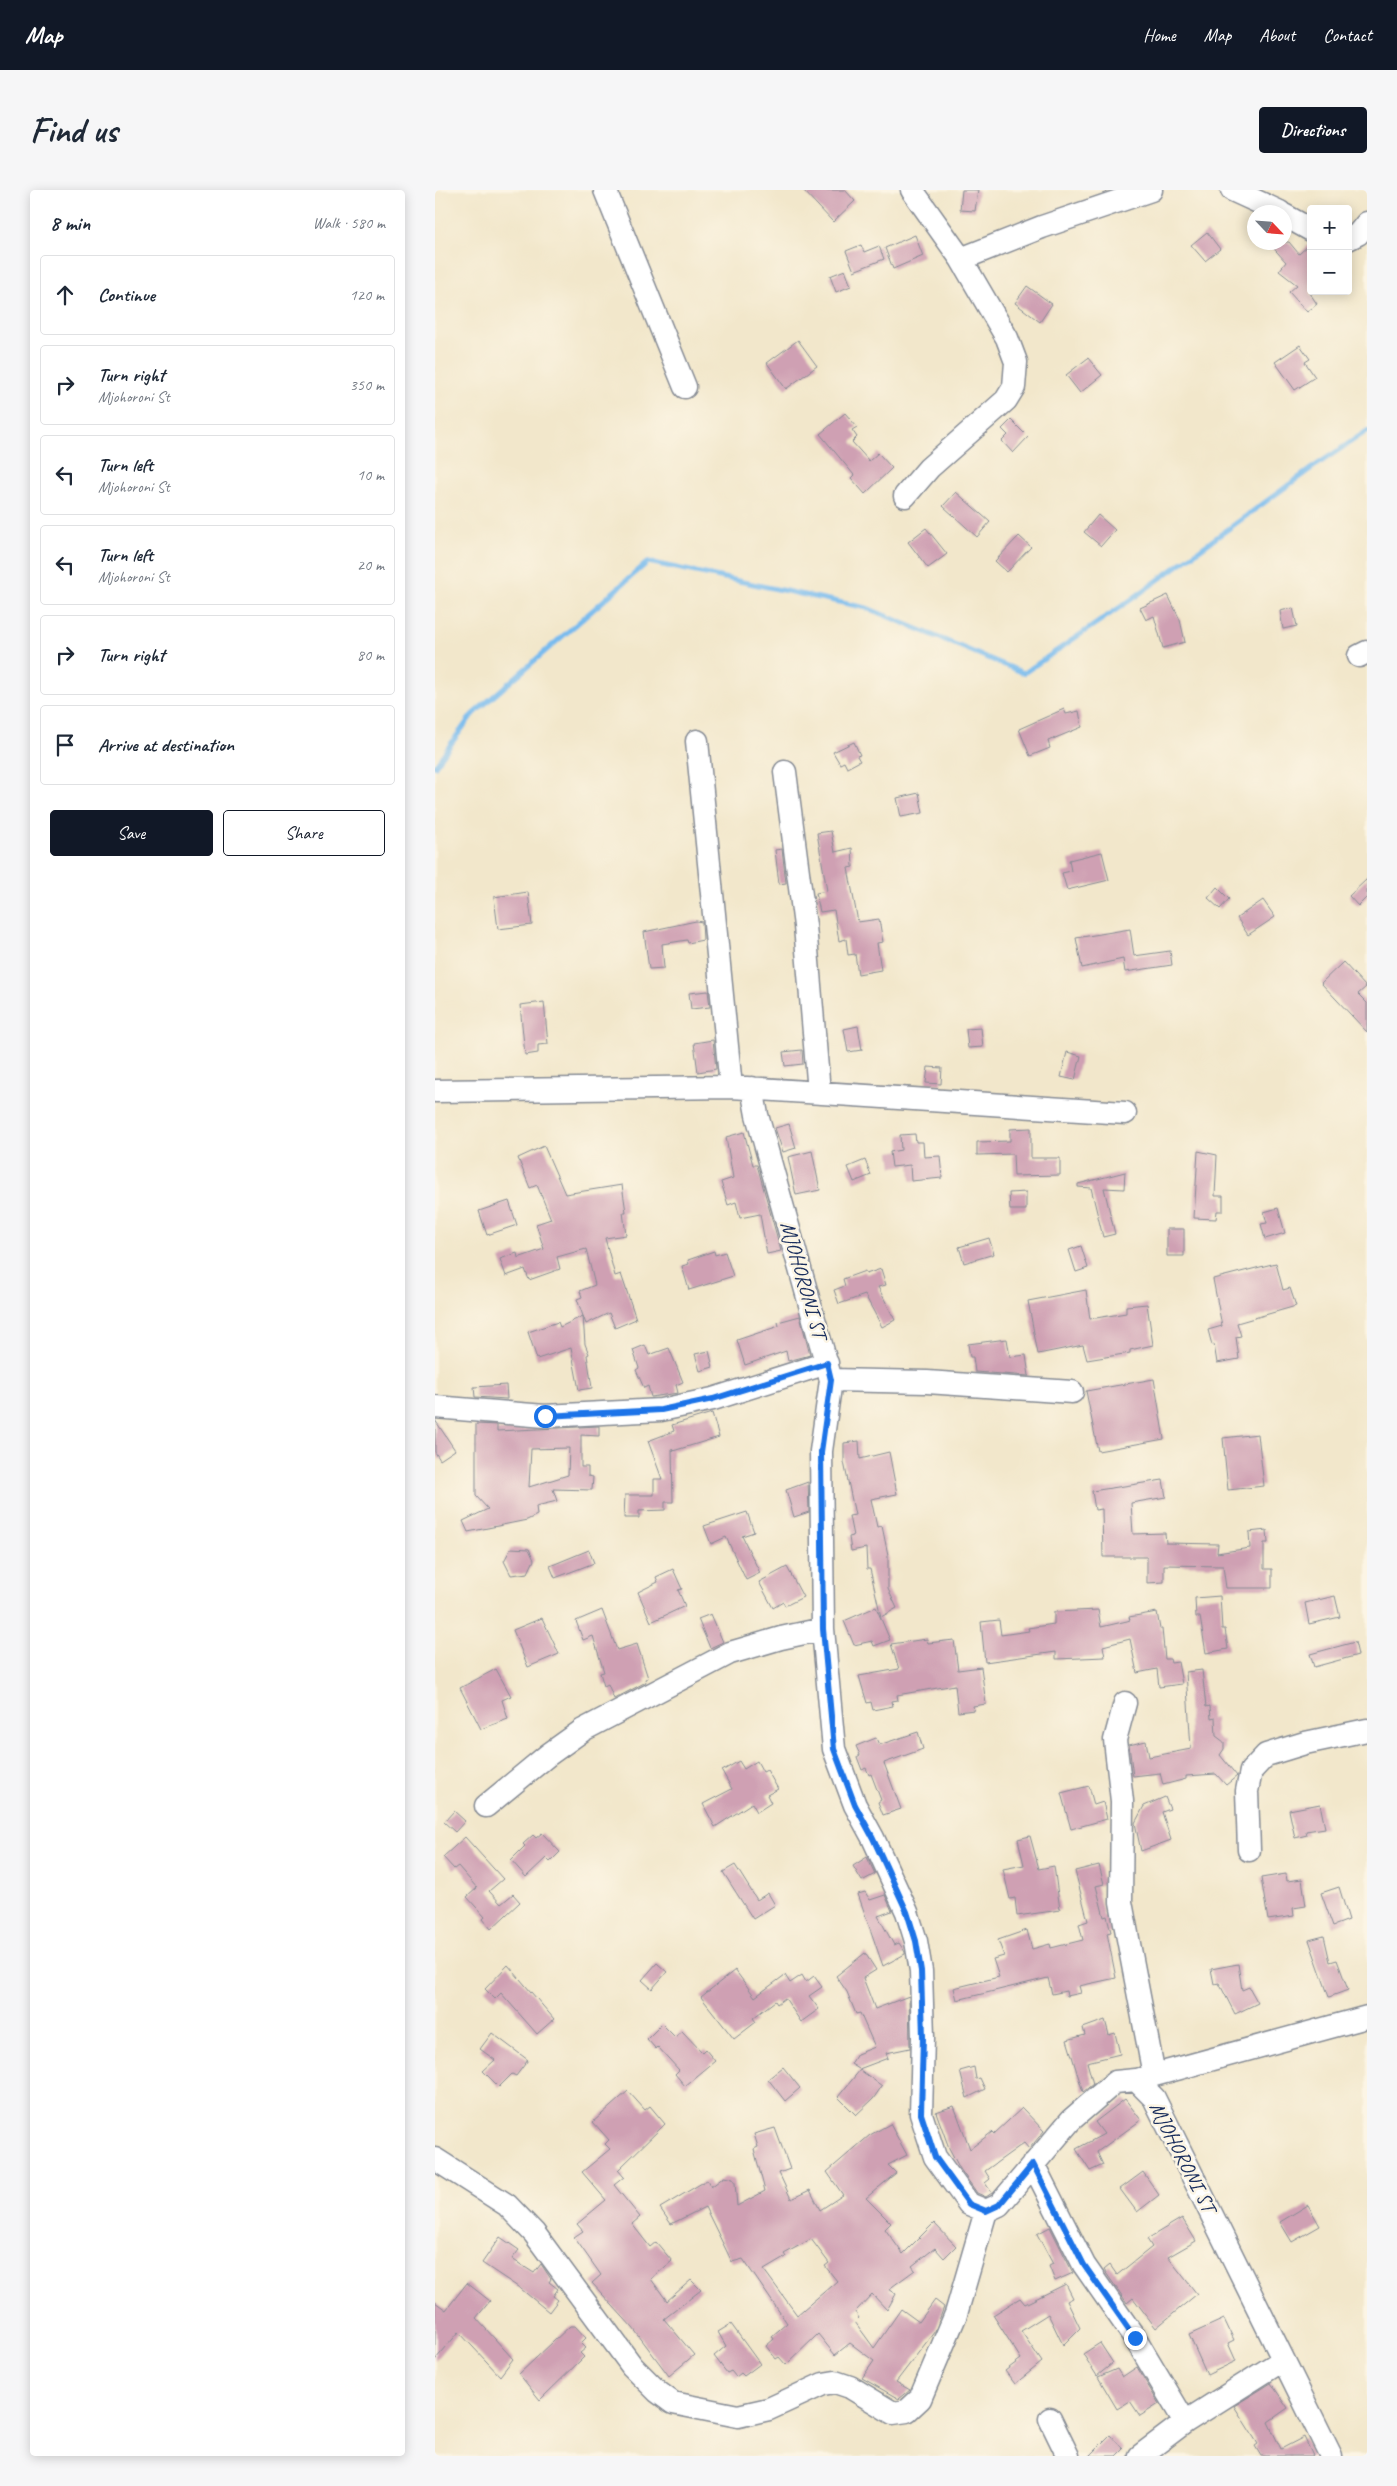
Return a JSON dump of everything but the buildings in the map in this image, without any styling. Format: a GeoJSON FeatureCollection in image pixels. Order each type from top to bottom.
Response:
{"type":"FeatureCollection","features":[{"type":"Feature","properties":{"kind":"street"},"geometry":{"type":"LineString","coordinates":[[605,190],[685,388]]}},
{"type":"Feature","properties":{"kind":"street"},"geometry":{"type":"LineString","coordinates":[[905,496],[929,468],[1006,400],[1014,387],[1016,362],[1007,338],[961,259],[912,190]]}},
{"type":"Feature","properties":{"kind":"street"},"geometry":{"type":"LineString","coordinates":[[961,259],[1042,227],[1151,190]]}},
{"type":"Feature","properties":{"kind":"street"},"geometry":{"type":"LineString","coordinates":[[1231,190],[1264,205]]}},
{"type":"Feature","properties":{"kind":"street"},"geometry":{"type":"LineString","coordinates":[[1292,219],[1307,228]]}},
{"type":"Feature","properties":{"kind":"street"},"geometry":{"type":"LineString","coordinates":[[1352,237],[1358,234],[1367,223]]}},
{"type":"Feature","properties":{"kind":"street","name":"MJOHORONI ST"},"geometry":{"type":"LineString","coordinates":[[697,741],[742,1087],[757,1116],[829,1372],[821,1452],[823,1629],[834,1749],[851,1796],[873,1838],[907,1912],[916,1941],[921,1971],[921,2114],[935,2157],[969,2204],[986,2211],[999,2205],[1071,2120],[1115,2082],[1145,2078],[1331,2456]]}},
{"type":"Feature","properties":{"kind":"street"},"geometry":{"type":"LineString","coordinates":[[785,772],[805,926],[819,1092]]}},
{"type":"Feature","properties":{"kind":"street"},"geometry":{"type":"LineString","coordinates":[[435,1091],[742,1087],[1125,1113]]}},
{"type":"Feature","properties":{"kind":"street"},"geometry":{"type":"LineString","coordinates":[[435,1407],[545,1416],[661,1410],[829,1372],[927,1382],[1072,1392]]}},
{"type":"Feature","properties":{"kind":"street"},"geometry":{"type":"LineString","coordinates":[[486,1806],[548,1755],[583,1730],[730,1653],[781,1638],[823,1629]]}},
{"type":"Feature","properties":{"kind":"street"},"geometry":{"type":"LineString","coordinates":[[1125,1703],[1115,1740],[1122,1801],[1121,1902],[1145,2078],[1367,2017]]}},
{"type":"Feature","properties":{"kind":"street"},"geometry":{"type":"LineString","coordinates":[[1249,1850],[1247,1791],[1251,1771],[1266,1755],[1305,1743],[1367,1730]]}},
{"type":"Feature","properties":{"kind":"street"},"geometry":{"type":"LineString","coordinates":[[435,2159],[507,2205],[534,2233],[632,2366],[659,2392],[673,2403],[738,2416],[769,2409],[823,2384],[835,2382],[849,2387],[893,2413],[907,2411],[920,2399],[956,2314],[986,2211]]}},
{"type":"Feature","properties":{"kind":"street"},"geometry":{"type":"LineString","coordinates":[[1033,2164],[1084,2265],[1135,2338],[1185,2422]]}},
{"type":"Feature","properties":{"kind":"street"},"geometry":{"type":"LineString","coordinates":[[1140,2456],[1185,2422],[1283,2360]]}},
{"type":"Feature","properties":{"kind":"street"},"geometry":{"type":"LineString","coordinates":[[1049,2419],[1068,2456]]}},
{"type":"Feature","properties":{"kind":"waterway"},"geometry":{"type":"LineString","coordinates":[[435,766],[472,715],[648,562],[867,608],[1024,673],[1132,599],[1312,468],[1367,431]]}},
{"type":"Feature","properties":{"kind":"route"},"geometry":{"type":"LineString","coordinates":[[545,1416],[661,1410],[713,1399],[827,1363],[831,1380],[821,1452],[823,1629],[834,1749],[843,1779],[907,1912],[916,1941],[921,1971],[923,2037],[921,2114],[935,2157],[969,2204],[986,2211],[999,2205],[1033,2164],[1084,2265],[1135,2338]]}}]}
